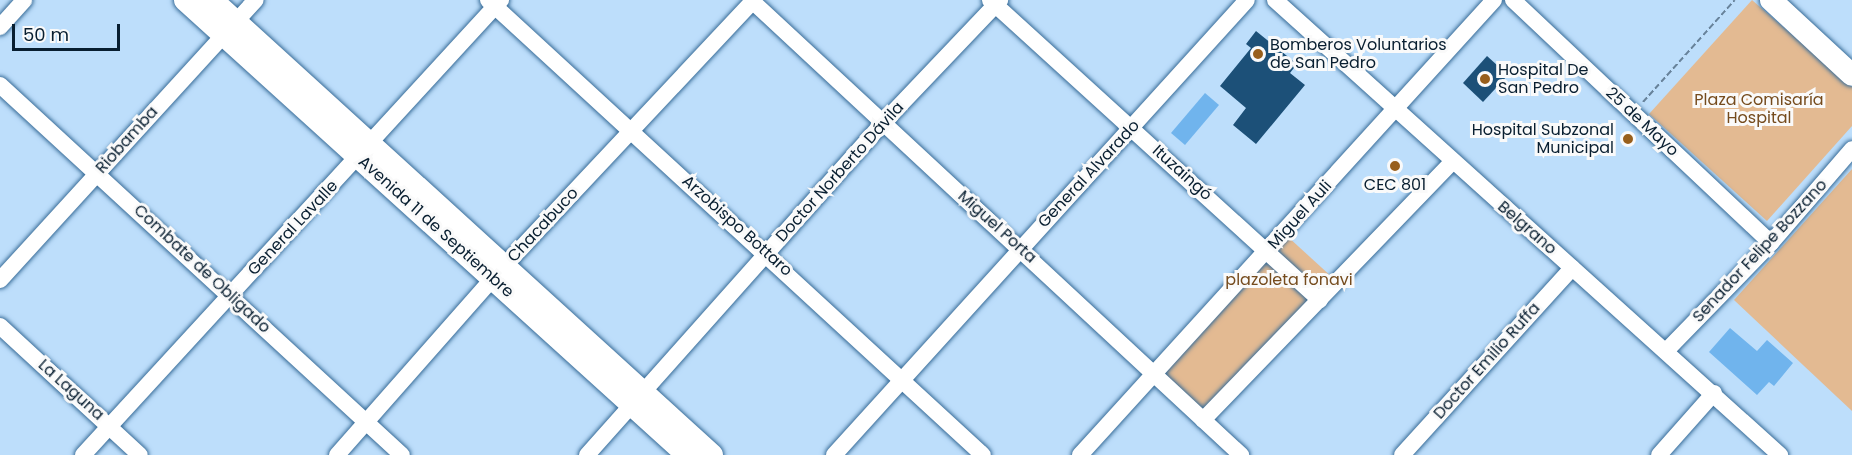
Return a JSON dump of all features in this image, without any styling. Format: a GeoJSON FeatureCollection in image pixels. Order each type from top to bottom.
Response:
{"type":"FeatureCollection","features":[{"type":"Feature","properties":{"kind":"main road","name":"Avenida 11 de Septiembre"},"geometry":{"type":"LineString","coordinates":[[185,0],[229,28],[637,399],[712,455]]}},
{"type":"Feature","properties":{"kind":"main road","name":"Avenida 11 de Septiembre"},"geometry":{"type":"LineString","coordinates":[[212,0],[229,28]]}},
{"type":"Feature","properties":{"kind":"main road"},"geometry":{"type":"LineString","coordinates":[[1771,0],[1852,75]]}},
{"type":"Feature","properties":{"kind":"main road","name":"Avenida 11 de Septiembre"},"geometry":{"type":"LineString","coordinates":[[637,399],[687,455]]}},
{"type":"Feature","properties":{"kind":"street"},"geometry":{"type":"LineString","coordinates":[[0,27],[24,0]]}},
{"type":"Feature","properties":{"kind":"street","name":"Riobamba"},"geometry":{"type":"LineString","coordinates":[[0,280],[256,0]]}},
{"type":"Feature","properties":{"kind":"street","name":"Miguel Porta"},"geometry":{"type":"LineString","coordinates":[[753,0],[883,123],[1021,248],[1203,420],[1232,452]]}},
{"type":"Feature","properties":{"kind":"street","name":"Chacabuco"},"geometry":{"type":"LineString","coordinates":[[337,455],[498,272],[753,0]]}},
{"type":"Feature","properties":{"kind":"street","name":"General Alvarado"},"geometry":{"type":"LineString","coordinates":[[834,455],[1247,0]]}},
{"type":"Feature","properties":{"kind":"street","name":"Belgrano"},"geometry":{"type":"LineString","coordinates":[[1275,0],[1452,162],[1714,393],[1780,455]]}},
{"type":"Feature","properties":{"kind":"street","name":"Miguel Auli"},"geometry":{"type":"LineString","coordinates":[[1080,455],[1152,373],[1268,251],[1494,0]]}},
{"type":"Feature","properties":{"kind":"street","name":"25 de Mayo"},"geometry":{"type":"LineString","coordinates":[[1513,0],[1771,243]]}},
{"type":"Feature","properties":{"kind":"street","name":"Arzobispo Bottaro"},"geometry":{"type":"LineString","coordinates":[[495,2],[631,130],[904,379],[983,455]]}},
{"type":"Feature","properties":{"kind":"street","name":"General Lavalle"},"geometry":{"type":"LineString","coordinates":[[83,455],[364,151],[495,2]]}},
{"type":"Feature","properties":{"kind":"street","name":"Ituzaingó"},"geometry":{"type":"LineString","coordinates":[[995,2],[1320,300]]}},
{"type":"Feature","properties":{"kind":"street","name":"Doctor Norberto Dávila"},"geometry":{"type":"LineString","coordinates":[[587,455],[883,123],[995,2]]}},
{"type":"Feature","properties":{"kind":"street","name":"Combate de Obligado"},"geometry":{"type":"LineString","coordinates":[[0,85],[98,172],[364,423],[402,455]]}},
{"type":"Feature","properties":{"kind":"street","name":"Senador Felipe Bozzano"},"geometry":{"type":"LineString","coordinates":[[1666,351],[1771,243],[1852,149]]}},
{"type":"Feature","properties":{"kind":"street"},"geometry":{"type":"LineString","coordinates":[[1203,420],[1452,162]]}},
{"type":"Feature","properties":{"kind":"street","name":"Doctor Emilio Ruffa"},"geometry":{"type":"LineString","coordinates":[[1402,455],[1572,268]]}},
{"type":"Feature","properties":{"kind":"street","name":"La Laguna"},"geometry":{"type":"LineString","coordinates":[[0,326],[140,455]]}},
{"type":"Feature","properties":{"kind":"street"},"geometry":{"type":"LineString","coordinates":[[1659,455],[1714,393]]}},
{"type":"Feature","properties":{"kind":"path"},"geometry":{"type":"LineString","coordinates":[[1633,114],[1735,0]]}},
{"type":"Feature","properties":{"kind":"green space","name":"Plaza Comisaría Hospital"},"geometry":{"type":"Polygon","coordinates":[[[1752,0],[1852,87],[1852,126],[1767,221],[1649,114],[1752,0]]]}},
{"type":"Feature","properties":{"kind":"green space"},"geometry":{"type":"Polygon","coordinates":[[[1852,169],[1852,411],[1734,300],[1852,169]]]}},
{"type":"Feature","properties":{"kind":"green space","name":"plazoleta fonavi"},"geometry":{"type":"Polygon","coordinates":[[[1287,236],[1333,278],[1205,415],[1158,379],[1287,236]]]}},
{"type":"Feature","properties":{"kind":"water"},"geometry":{"type":"Polygon","coordinates":[[[1205,93],[1219,105],[1185,145],[1171,133],[1205,93]]]}},
{"type":"Feature","properties":{"kind":"water"},"geometry":{"type":"Polygon","coordinates":[[[1730,328],[1757,351],[1767,340],[1793,363],[1774,386],[1769,382],[1757,395],[1709,352],[1730,328]]]}},
{"type":"Feature","properties":{"kind":"building"},"geometry":{"type":"Polygon","coordinates":[[[1256,31],[1297,64],[1290,73],[1305,85],[1256,144],[1233,125],[1246,108],[1220,86],[1251,48],[1246,44],[1256,31]]]}},
{"type":"Feature","properties":{"kind":"building","name":"Hospital De San Pedro"},"geometry":{"type":"Polygon","coordinates":[[[1487,56],[1508,75],[1483,102],[1463,83],[1487,56]]]}},
{"type":"Feature","properties":{"kind":"place","name":"Bomberos Voluntarios de San Pedro"},"geometry":{"type":"Point","coordinates":[1258,54]}},
{"type":"Feature","properties":{"kind":"place","name":"Hospital De San Pedro"},"geometry":{"type":"Point","coordinates":[1485,79]}},
{"type":"Feature","properties":{"kind":"place","name":"Hospital Subzonal Municipal"},"geometry":{"type":"Point","coordinates":[1628,139]}},
{"type":"Feature","properties":{"kind":"place","name":"CEC 801"},"geometry":{"type":"Point","coordinates":[1395,166]}}]}
